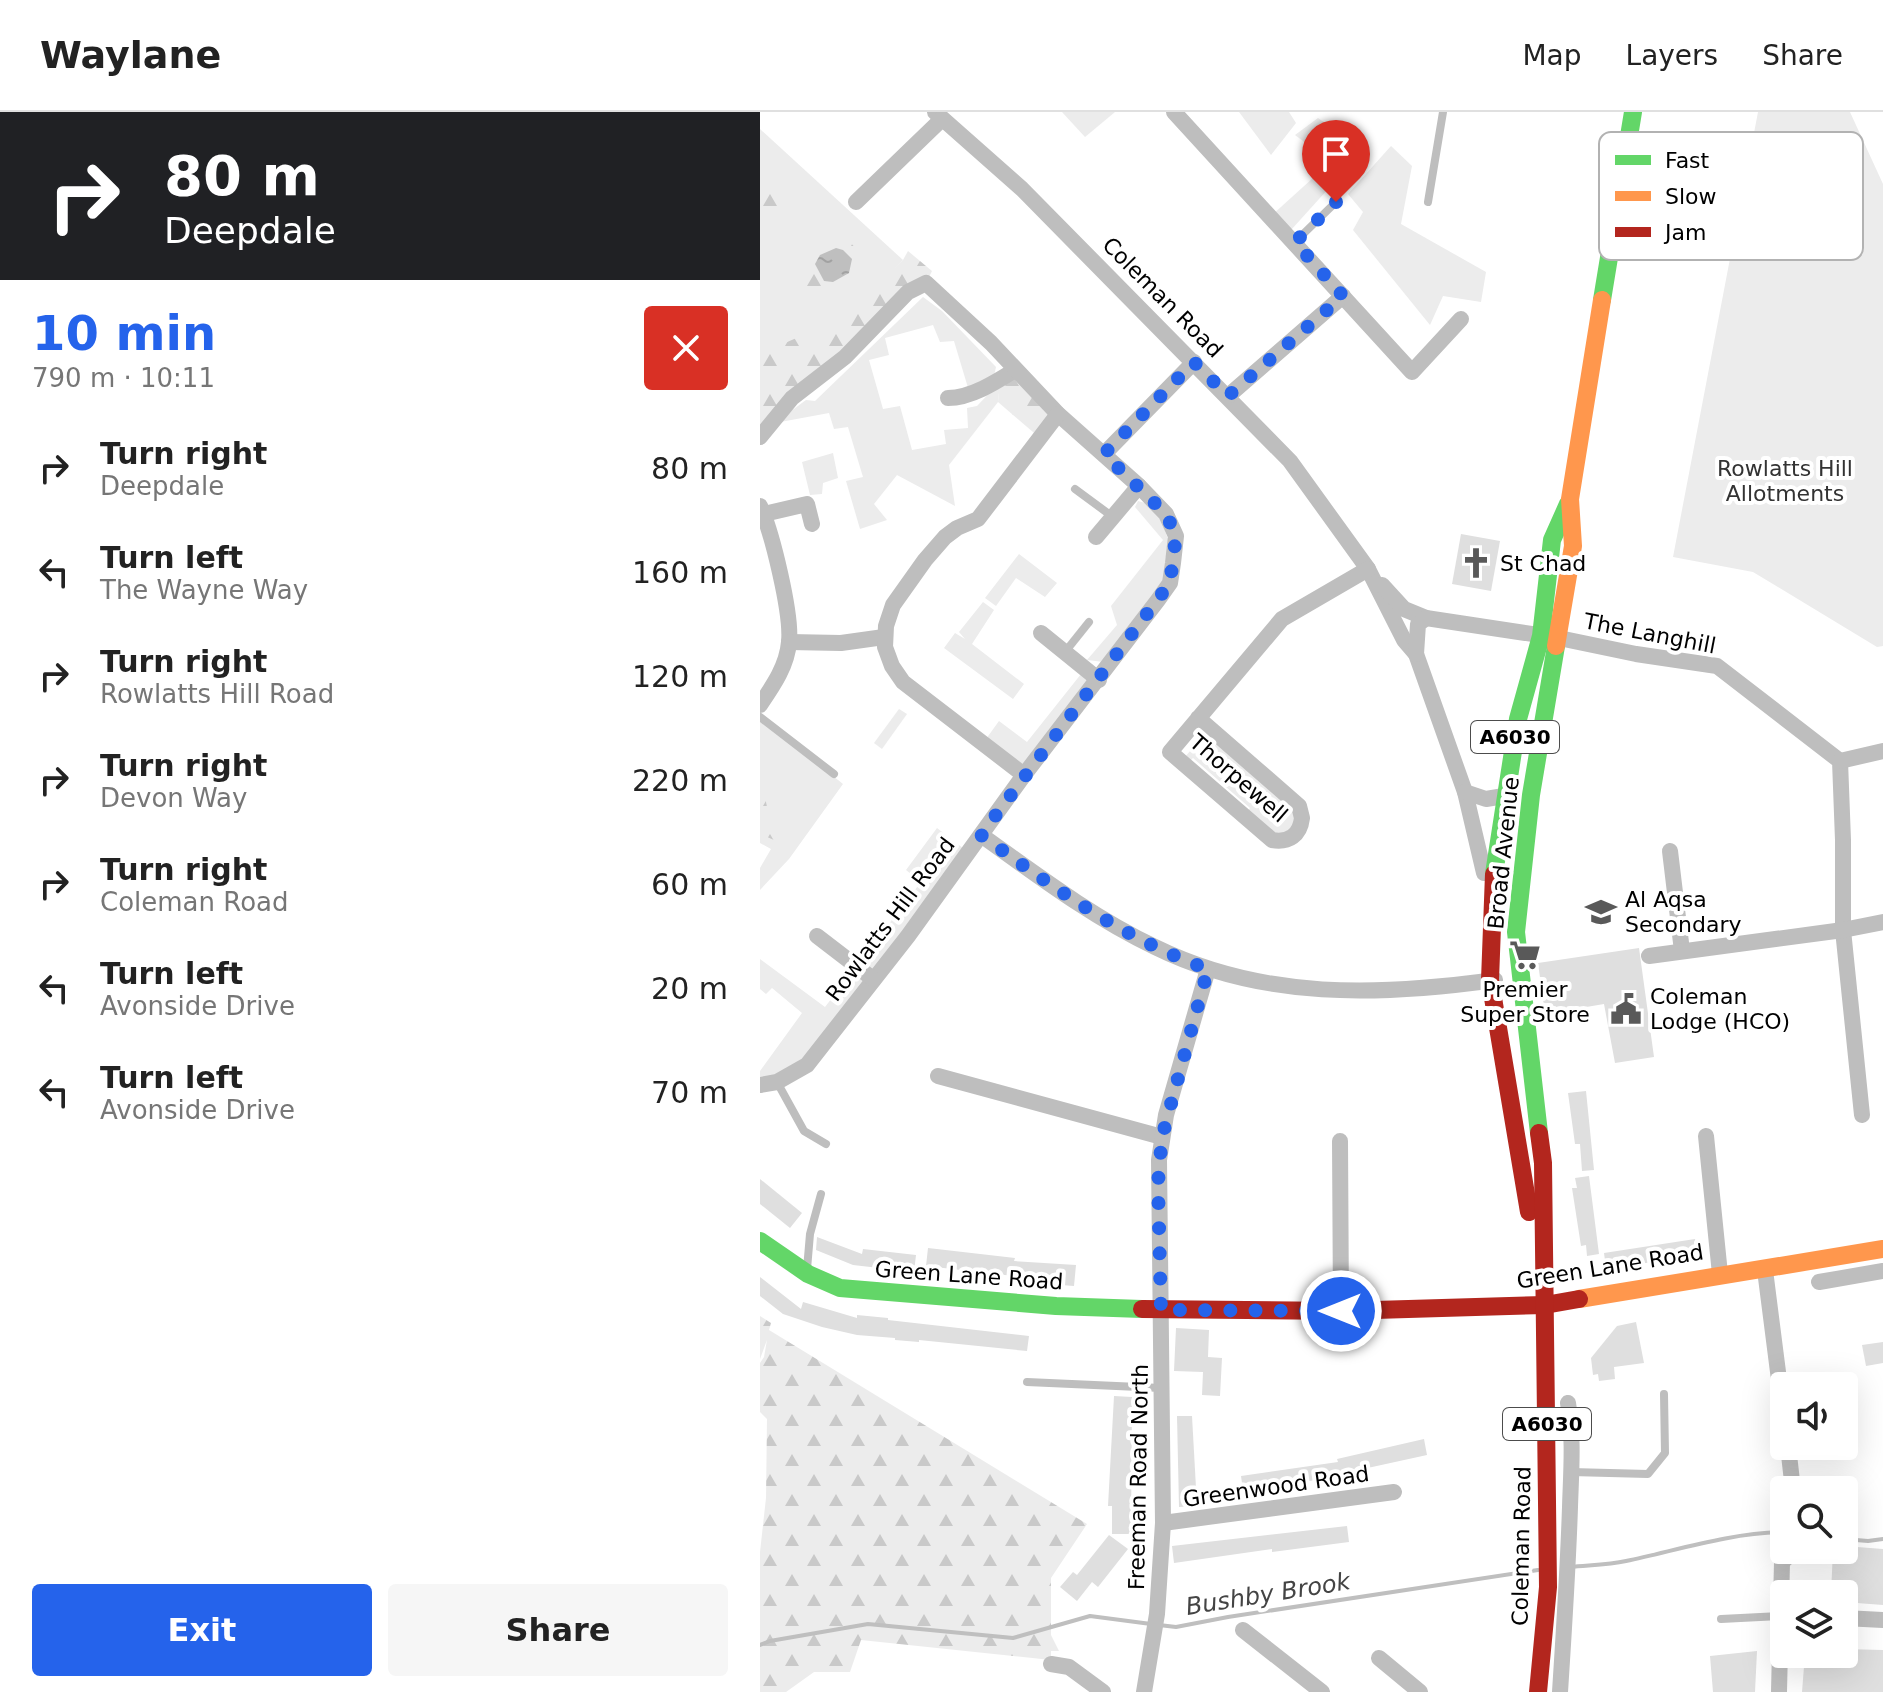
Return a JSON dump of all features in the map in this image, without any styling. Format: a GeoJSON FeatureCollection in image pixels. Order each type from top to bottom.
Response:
{"type":"FeatureCollection","features":[{"type":"Feature","properties":{"kind":"main road","name":"Broad Avenue"},"geometry":{"type":"LineString","coordinates":[[1630,132],[1633,112]]}},
{"type":"Feature","properties":{"kind":"main road","name":"Broad Avenue"},"geometry":{"type":"LineString","coordinates":[[1520,976],[1516,932],[1550,637],[1552,540],[1570,499],[1609,260]]}},
{"type":"Feature","properties":{"kind":"main road","name":"Broad Avenue"},"geometry":{"type":"LineString","coordinates":[[1490,980],[1494,862],[1518,719],[1550,637]]}},
{"type":"Feature","properties":{"kind":"main road","name":"Coleman Road"},"geometry":{"type":"LineString","coordinates":[[1520,976],[1543,1163],[1548,1544],[1558,1588],[1538,1692]]}},
{"type":"Feature","properties":{"kind":"main road","name":"Coleman Road"},"geometry":{"type":"LineString","coordinates":[[1490,980],[1545,1305]]}},
{"type":"Feature","properties":{"kind":"main road"},"geometry":{"type":"LineString","coordinates":[[760,1241],[787,1263],[811,1277]]}},
{"type":"Feature","properties":{"kind":"main road","name":"Green Lane Road"},"geometry":{"type":"LineString","coordinates":[[811,1277],[866,1292],[1056,1306],[1341,1311],[1545,1305],[1883,1249]]}},
{"type":"Feature","properties":{"kind":"street"},"geometry":{"type":"LineString","coordinates":[[1174,112],[1412,372],[1461,319]]}},
{"type":"Feature","properties":{"kind":"street"},"geometry":{"type":"LineString","coordinates":[[856,202],[939,115]]}},
{"type":"Feature","properties":{"kind":"street","name":"Coleman Road"},"geometry":{"type":"LineString","coordinates":[[939,115],[1022,189],[1290,461],[1368,569],[1404,640],[1416,654],[1465,792],[1492,906]]}},
{"type":"Feature","properties":{"kind":"street","name":"Rowlatts Hill Road"},"geometry":{"type":"LineString","coordinates":[[760,437],[792,398],[845,357],[908,292],[926,283],[991,343],[1058,414],[1139,486],[1166,514],[1176,536],[1170,583],[1024,775],[908,936],[807,1065],[777,1082],[760,1085]]}},
{"type":"Feature","properties":{"kind":"street"},"geometry":{"type":"LineString","coordinates":[[1228,396],[1343,296]]}},
{"type":"Feature","properties":{"kind":"street"},"geometry":{"type":"LineString","coordinates":[[1104,454],[1194,362]]}},
{"type":"Feature","properties":{"kind":"street"},"geometry":{"type":"LineString","coordinates":[[948,398],[974,392],[1015,370]]}},
{"type":"Feature","properties":{"kind":"street"},"geometry":{"type":"LineString","coordinates":[[1024,775],[926,701],[897,675],[888,657],[884,637],[893,605],[925,560],[945,537],[978,519],[1058,414]]}},
{"type":"Feature","properties":{"kind":"street"},"geometry":{"type":"LineString","coordinates":[[1096,537],[1139,486]]}},
{"type":"Feature","properties":{"kind":"street"},"geometry":{"type":"LineString","coordinates":[[760,705],[784,665],[789,642],[789,619],[762,510],[807,504],[812,524]]}},
{"type":"Feature","properties":{"kind":"street","name":"The Langhill"},"geometry":{"type":"LineString","coordinates":[[1368,569],[1404,609],[1426,618],[1717,666],[1840,761]]}},
{"type":"Feature","properties":{"kind":"street","name":"Thorpewell"},"geometry":{"type":"LineString","coordinates":[[1198,718],[1299,806],[1302,818],[1295,835],[1284,841],[1272,840],[1170,752],[1198,718],[1282,619],[1368,569]]}},
{"type":"Feature","properties":{"kind":"street"},"geometry":{"type":"LineString","coordinates":[[1416,654],[1418,624],[1426,618]]}},
{"type":"Feature","properties":{"kind":"street"},"geometry":{"type":"LineString","coordinates":[[1041,633],[1099,680]]}},
{"type":"Feature","properties":{"kind":"street"},"geometry":{"type":"LineString","coordinates":[[789,642],[841,643],[884,637]]}},
{"type":"Feature","properties":{"kind":"street"},"geometry":{"type":"LineString","coordinates":[[1862,1115],[1843,930],[1840,761],[1883,751]]}},
{"type":"Feature","properties":{"kind":"street"},"geometry":{"type":"LineString","coordinates":[[1465,792],[1486,799],[1531,795]]}},
{"type":"Feature","properties":{"kind":"street"},"geometry":{"type":"LineString","coordinates":[[981,835],[1109,923],[1157,949],[1208,969],[1263,983],[1344,992],[1409,990],[1520,976]]}},
{"type":"Feature","properties":{"kind":"street"},"geometry":{"type":"LineString","coordinates":[[1670,851],[1682,951]]}},
{"type":"Feature","properties":{"kind":"street"},"geometry":{"type":"LineString","coordinates":[[1649,956],[1883,922]]}},
{"type":"Feature","properties":{"kind":"street"},"geometry":{"type":"LineString","coordinates":[[817,936],[873,979]]}},
{"type":"Feature","properties":{"kind":"street","name":"Freeman Road North"},"geometry":{"type":"LineString","coordinates":[[1144,1692],[1157,1614],[1163,1523],[1158,1183],[1162,1137],[1208,969]]}},
{"type":"Feature","properties":{"kind":"street"},"geometry":{"type":"LineString","coordinates":[[938,1076],[1162,1137]]}},
{"type":"Feature","properties":{"kind":"street"},"geometry":{"type":"LineString","coordinates":[[1706,1136],[1720,1274]]}},
{"type":"Feature","properties":{"kind":"street"},"geometry":{"type":"LineString","coordinates":[[1340,1141],[1341,1311]]}},
{"type":"Feature","properties":{"kind":"street"},"geometry":{"type":"LineString","coordinates":[[1765,1270],[1778,1372]]}},
{"type":"Feature","properties":{"kind":"street"},"geometry":{"type":"LineString","coordinates":[[1819,1282],[1883,1271]]}},
{"type":"Feature","properties":{"kind":"street"},"geometry":{"type":"LineString","coordinates":[[1560,1692],[1558,1588],[1569,1550],[1572,1427],[1568,1403]]}},
{"type":"Feature","properties":{"kind":"street","name":"Greenwood Road"},"geometry":{"type":"LineString","coordinates":[[1163,1523],[1394,1492]]}},
{"type":"Feature","properties":{"kind":"street"},"geometry":{"type":"LineString","coordinates":[[1858,1619],[1883,1620]]}},
{"type":"Feature","properties":{"kind":"street"},"geometry":{"type":"LineString","coordinates":[[1243,1630],[1322,1692]]}},
{"type":"Feature","properties":{"kind":"street"},"geometry":{"type":"LineString","coordinates":[[1379,1658],[1420,1692]]}},
{"type":"Feature","properties":{"kind":"street"},"geometry":{"type":"LineString","coordinates":[[1051,1664],[1069,1667],[1103,1692]]}},
{"type":"Feature","properties":{"kind":"street"},"geometry":{"type":"LineString","coordinates":[[1779,1692],[1780,1668]]}},
{"type":"Feature","properties":{"kind":"lane"},"geometry":{"type":"LineString","coordinates":[[1428,202],[1443,112]]}},
{"type":"Feature","properties":{"kind":"lane"},"geometry":{"type":"LineString","coordinates":[[1295,242],[1336,202]]}},
{"type":"Feature","properties":{"kind":"lane"},"geometry":{"type":"LineString","coordinates":[[1075,489],[1113,517]]}},
{"type":"Feature","properties":{"kind":"lane"},"geometry":{"type":"LineString","coordinates":[[1065,652],[1089,622]]}},
{"type":"Feature","properties":{"kind":"lane"},"geometry":{"type":"LineString","coordinates":[[760,717],[834,774]]}},
{"type":"Feature","properties":{"kind":"lane"},"geometry":{"type":"LineString","coordinates":[[777,1082],[804,1131],[826,1144]]}},
{"type":"Feature","properties":{"kind":"lane"},"geometry":{"type":"LineString","coordinates":[[811,1277],[810,1234],[821,1194]]}},
{"type":"Feature","properties":{"kind":"lane"},"geometry":{"type":"LineString","coordinates":[[1027,1382],[1161,1388]]}},
{"type":"Feature","properties":{"kind":"lane"},"geometry":{"type":"LineString","coordinates":[[1571,1472],[1648,1474],[1665,1453],[1664,1394]]}},
{"type":"Feature","properties":{"kind":"lane"},"geometry":{"type":"LineString","coordinates":[[1721,1619],[1770,1617]]}},
{"type":"Feature","properties":{"kind":"green space"},"geometry":{"type":"Polygon","coordinates":[[[1062,112],[1115,112],[1085,137],[1062,112]]]}},
{"type":"Feature","properties":{"kind":"green space"},"geometry":{"type":"Polygon","coordinates":[[[1239,112],[1289,112],[1296,123],[1271,155],[1239,112]]]}},
{"type":"Feature","properties":{"kind":"green space","name":"Rowlatts Hill Allotments"},"geometry":{"type":"Polygon","coordinates":[[[1758,112],[1850,112],[1859,132],[1754,132],[1758,112]]]}},
{"type":"Feature","properties":{"kind":"green space"},"geometry":{"type":"Polygon","coordinates":[[[1318,118],[1343,136],[1323,156],[1295,135],[1318,118]]]}},
{"type":"Feature","properties":{"kind":"green space"},"geometry":{"type":"Polygon","coordinates":[[[760,129],[903,260],[776,396],[760,380],[760,129]]]}},
{"type":"Feature","properties":{"kind":"green space","name":"Rowlatts Hill Allotments"},"geometry":{"type":"Polygon","coordinates":[[[1863,140],[1883,184],[1883,646],[1877,647],[1753,572],[1673,557],[1730,260],[1863,260],[1863,140]]]}},
{"type":"Feature","properties":{"kind":"green space"},"geometry":{"type":"Polygon","coordinates":[[[1391,146],[1412,166],[1401,224],[1486,272],[1481,302],[1443,296],[1430,325],[1353,230],[1363,212],[1348,194],[1391,146]]]}},
{"type":"Feature","properties":{"kind":"green space"},"geometry":{"type":"Polygon","coordinates":[[[1324,168],[1338,178],[1291,230],[1271,216],[1324,168]]]}},
{"type":"Feature","properties":{"kind":"green space"},"geometry":{"type":"Polygon","coordinates":[[[760,173],[783,202],[775,229],[760,242],[760,173]]]}},
{"type":"Feature","properties":{"kind":"green space"},"geometry":{"type":"Polygon","coordinates":[[[841,241],[851,243],[865,260],[855,277],[842,288],[826,293],[807,288],[800,273],[803,263],[815,264],[821,278],[833,282],[845,254],[834,247],[841,241]]]}},
{"type":"Feature","properties":{"kind":"green space"},"geometry":{"type":"Polygon","coordinates":[[[908,251],[932,271],[926,283],[760,437],[760,354],[801,336],[825,336],[903,260],[908,251]]]}},
{"type":"Feature","properties":{"kind":"green space"},"geometry":{"type":"Polygon","coordinates":[[[923,297],[942,311],[996,367],[994,376],[969,391],[954,341],[940,342],[933,325],[885,338],[889,355],[869,360],[883,409],[900,406],[912,450],[946,444],[944,430],[968,428],[967,408],[977,406],[1000,382],[998,402],[949,465],[955,506],[897,475],[874,504],[887,520],[860,529],[846,481],[863,477],[848,427],[834,429],[829,413],[775,423],[806,400],[815,401],[923,297]]]}},
{"type":"Feature","properties":{"kind":"green space"},"geometry":{"type":"Polygon","coordinates":[[[1015,370],[1057,413],[1040,438],[998,402],[1000,379],[1015,370]]]}},
{"type":"Feature","properties":{"kind":"green space"},"geometry":{"type":"Polygon","coordinates":[[[833,453],[838,478],[823,483],[822,494],[810,495],[802,462],[833,453]]]}},
{"type":"Feature","properties":{"kind":"green space"},"geometry":{"type":"Polygon","coordinates":[[[1138,501],[1145,503],[1161,520],[1168,539],[1163,582],[1104,662],[1087,660],[1117,625],[1111,606],[1163,540],[1135,507],[1138,501]]]}},
{"type":"Feature","properties":{"kind":"green space"},"geometry":{"type":"Polygon","coordinates":[[[1019,554],[1057,583],[1045,597],[1016,578],[996,606],[985,598],[1019,554]]]}},
{"type":"Feature","properties":{"kind":"green space"},"geometry":{"type":"Polygon","coordinates":[[[983,602],[994,610],[972,644],[1024,684],[1013,699],[944,648],[955,633],[965,639],[959,632],[983,602]]]}},
{"type":"Feature","properties":{"kind":"green space"},"geometry":{"type":"Polygon","coordinates":[[[1085,669],[1099,680],[1024,775],[986,739],[999,721],[1027,742],[1085,669]]]}},
{"type":"Feature","properties":{"kind":"green space"},"geometry":{"type":"Polygon","coordinates":[[[899,709],[907,714],[882,749],[874,743],[899,709]]]}},
{"type":"Feature","properties":{"kind":"green space"},"geometry":{"type":"Polygon","coordinates":[[[760,717],[843,784],[789,859],[760,890],[760,868],[771,849],[760,843],[760,717]]]}},
{"type":"Feature","properties":{"kind":"green space"},"geometry":{"type":"Polygon","coordinates":[[[1205,733],[1295,810],[1295,826],[1279,836],[1247,812],[1250,808],[1193,758],[1189,762],[1184,758],[1191,750],[1202,758],[1209,749],[1199,741],[1205,733]]]}},
{"type":"Feature","properties":{"kind":"green space"},"geometry":{"type":"Polygon","coordinates":[[[760,785],[763,788],[774,840],[760,834],[760,785]]]}},
{"type":"Feature","properties":{"kind":"green space"},"geometry":{"type":"Polygon","coordinates":[[[937,828],[968,852],[807,1065],[760,1085],[760,1071],[802,1013],[772,988],[766,994],[760,989],[760,959],[825,1007],[921,882],[906,870],[937,828]]]}},
{"type":"Feature","properties":{"kind":"green space"},"geometry":{"type":"Polygon","coordinates":[[[760,1316],[771,1323],[769,1330],[1087,1524],[1051,1578],[1051,1635],[1059,1651],[1051,1651],[1051,1660],[861,1640],[850,1672],[814,1672],[786,1692],[760,1692],[760,1552],[766,1498],[767,1419],[760,1412],[760,1363],[767,1340],[760,1359],[760,1316]]]}},
{"type":"Feature","properties":{"kind":"water"},"geometry":{"type":"Polygon","coordinates":[[[836,248],[852,259],[849,273],[833,282],[824,281],[815,264],[820,255],[836,248]]]}},
{"type":"Feature","properties":{"kind":"building","name":"St Chad"},"geometry":{"type":"Polygon","coordinates":[[[1461,534],[1500,541],[1491,591],[1452,584],[1461,534]]]}},
{"type":"Feature","properties":{"kind":"building","name":"Coleman Lodge (HCO)"},"geometry":{"type":"Polygon","coordinates":[[[1639,948],[1654,1057],[1615,1063],[1604,1004],[1545,1014],[1538,963],[1639,948]]]}},
{"type":"Feature","properties":{"kind":"building"},"geometry":{"type":"Polygon","coordinates":[[[1586,1091],[1594,1170],[1582,1171],[1580,1144],[1575,1144],[1568,1093],[1586,1091]]]}},
{"type":"Feature","properties":{"kind":"building"},"geometry":{"type":"Polygon","coordinates":[[[1589,1176],[1599,1254],[1587,1256],[1586,1245],[1581,1246],[1572,1188],[1577,1188],[1575,1178],[1589,1176]]]}},
{"type":"Feature","properties":{"kind":"building"},"geometry":{"type":"Polygon","coordinates":[[[760,1179],[802,1213],[790,1228],[760,1204],[760,1179]]]}},
{"type":"Feature","properties":{"kind":"building"},"geometry":{"type":"Polygon","coordinates":[[[817,1237],[862,1254],[863,1249],[916,1255],[914,1272],[853,1265],[816,1250],[817,1237]]]}},
{"type":"Feature","properties":{"kind":"building"},"geometry":{"type":"Polygon","coordinates":[[[1695,1239],[1697,1250],[1671,1254],[1672,1261],[1633,1264],[1634,1269],[1618,1271],[1617,1266],[1606,1268],[1604,1253],[1695,1239]]]}},
{"type":"Feature","properties":{"kind":"building"},"geometry":{"type":"Polygon","coordinates":[[[928,1248],[1015,1258],[1014,1261],[1076,1265],[1074,1286],[1021,1282],[1022,1277],[926,1266],[928,1248]]]}},
{"type":"Feature","properties":{"kind":"building"},"geometry":{"type":"Polygon","coordinates":[[[760,1277],[801,1309],[803,1302],[857,1318],[857,1315],[888,1318],[1029,1336],[1027,1351],[895,1340],[822,1327],[783,1314],[760,1296],[760,1277]]]}},
{"type":"Feature","properties":{"kind":"building"},"geometry":{"type":"Polygon","coordinates":[[[1636,1322],[1644,1363],[1614,1367],[1615,1379],[1599,1381],[1598,1374],[1593,1375],[1591,1358],[1617,1326],[1636,1322]]]}},
{"type":"Feature","properties":{"kind":"building"},"geometry":{"type":"Polygon","coordinates":[[[1176,1328],[1209,1330],[1208,1357],[1222,1358],[1220,1396],[1202,1395],[1203,1372],[1174,1371],[1176,1328]]]}},
{"type":"Feature","properties":{"kind":"building"},"geometry":{"type":"Polygon","coordinates":[[[1883,1342],[1883,1363],[1866,1366],[1862,1345],[1883,1342]]]}},
{"type":"Feature","properties":{"kind":"building"},"geometry":{"type":"Polygon","coordinates":[[[1114,1396],[1132,1397],[1131,1534],[1112,1534],[1112,1506],[1108,1506],[1114,1396]]]}},
{"type":"Feature","properties":{"kind":"building"},"geometry":{"type":"Polygon","coordinates":[[[1177,1416],[1192,1416],[1197,1506],[1179,1507],[1177,1416]]]}},
{"type":"Feature","properties":{"kind":"building"},"geometry":{"type":"Polygon","coordinates":[[[1424,1439],[1427,1455],[1332,1478],[1243,1490],[1241,1476],[1338,1462],[1337,1459],[1424,1439]]]}},
{"type":"Feature","properties":{"kind":"building"},"geometry":{"type":"Polygon","coordinates":[[[1347,1526],[1349,1542],[1174,1563],[1172,1546],[1347,1526]]]}},
{"type":"Feature","properties":{"kind":"building"},"geometry":{"type":"Polygon","coordinates":[[[1109,1535],[1128,1549],[1098,1587],[1092,1582],[1077,1601],[1060,1587],[1073,1572],[1077,1575],[1109,1535]]]}},
{"type":"Feature","properties":{"kind":"building"},"geometry":{"type":"Polygon","coordinates":[[[1858,1547],[1883,1549],[1883,1605],[1858,1603],[1858,1580],[1832,1580],[1832,1564],[1858,1564],[1858,1547]]]}},
{"type":"Feature","properties":{"kind":"building"},"geometry":{"type":"Polygon","coordinates":[[[1858,1649],[1883,1650],[1883,1692],[1802,1692],[1804,1668],[1858,1668],[1858,1649]]]}},
{"type":"Feature","properties":{"kind":"building"},"geometry":{"type":"Polygon","coordinates":[[[1757,1651],[1755,1692],[1713,1692],[1710,1656],[1757,1651]]]}},
{"type":"Feature","properties":{"kind":"waterway","name":"Bushby Brook"},"geometry":{"type":"LineString","coordinates":[[1570,1567],[1619,1562],[1724,1539],[1770,1533]]}},
{"type":"Feature","properties":{"kind":"waterway","name":"Bushby Brook"},"geometry":{"type":"LineString","coordinates":[[1858,1540],[1883,1539]]}},
{"type":"Feature","properties":{"kind":"waterway","name":"Bushby Brook"},"geometry":{"type":"LineString","coordinates":[[1159,1625],[1176,1627],[1538,1570]]}},
{"type":"Feature","properties":{"kind":"waterway","name":"Bushby Brook"},"geometry":{"type":"LineString","coordinates":[[760,1645],[868,1624],[1013,1638],[1090,1616],[1151,1624]]}},
{"type":"Feature","properties":{"kind":"traffic: fast"},"geometry":{"type":"LineString","coordinates":[[1630,132],[1633,112]]}},
{"type":"Feature","properties":{"kind":"traffic: fast"},"geometry":{"type":"LineString","coordinates":[[1602,300],[1609,260]]}},
{"type":"Feature","properties":{"kind":"traffic: fast"},"geometry":{"type":"LineString","coordinates":[[1494,874],[1518,719],[1541,636],[1552,540],[1568,504]]}},
{"type":"Feature","properties":{"kind":"traffic: fast"},"geometry":{"type":"LineString","coordinates":[[1539,1133],[1516,932],[1531,795],[1556,646]]}},
{"type":"Feature","properties":{"kind":"traffic: fast"},"geometry":{"type":"LineString","coordinates":[[760,1241],[808,1274],[840,1288],[1056,1306],[1142,1309]]}},
{"type":"Feature","properties":{"kind":"traffic: slow"},"geometry":{"type":"LineString","coordinates":[[1556,646],[1573,546],[1570,499],[1602,300]]}},
{"type":"Feature","properties":{"kind":"traffic: slow"},"geometry":{"type":"LineString","coordinates":[[1579,1299],[1883,1249]]}},
{"type":"Feature","properties":{"kind":"traffic: jam"},"geometry":{"type":"LineString","coordinates":[[1494,874],[1490,980],[1529,1212]]}},
{"type":"Feature","properties":{"kind":"traffic: jam"},"geometry":{"type":"LineString","coordinates":[[1538,1692],[1548,1587],[1543,1163],[1539,1133]]}},
{"type":"Feature","properties":{"kind":"traffic: jam"},"geometry":{"type":"LineString","coordinates":[[1142,1309],[1341,1311],[1545,1305],[1579,1299]]}},
{"type":"Feature","properties":{"kind":"place","name":"St Chad"},"geometry":{"type":"Point","coordinates":[1476,563]}},
{"type":"Feature","properties":{"kind":"place","name":"Al Aqsa Secondary"},"geometry":{"type":"Point","coordinates":[1601,912]}},
{"type":"Feature","properties":{"kind":"place","name":"Premier Super Store"},"geometry":{"type":"Point","coordinates":[1525,955]}},
{"type":"Feature","properties":{"kind":"place","name":"Coleman Lodge (HCO)"},"geometry":{"type":"Point","coordinates":[1626,1009]}},
{"type":"Feature","properties":{"kind":"route"},"geometry":{"type":"LineString","coordinates":[[1336,202],[1295,242],[1343,296],[1228,396],[1194,362],[1104,454],[1166,514],[1176,536],[1170,583],[981,835],[1109,923],[1157,949],[1208,969],[1162,1137],[1158,1183],[1161,1310],[1341,1311]]}}]}
